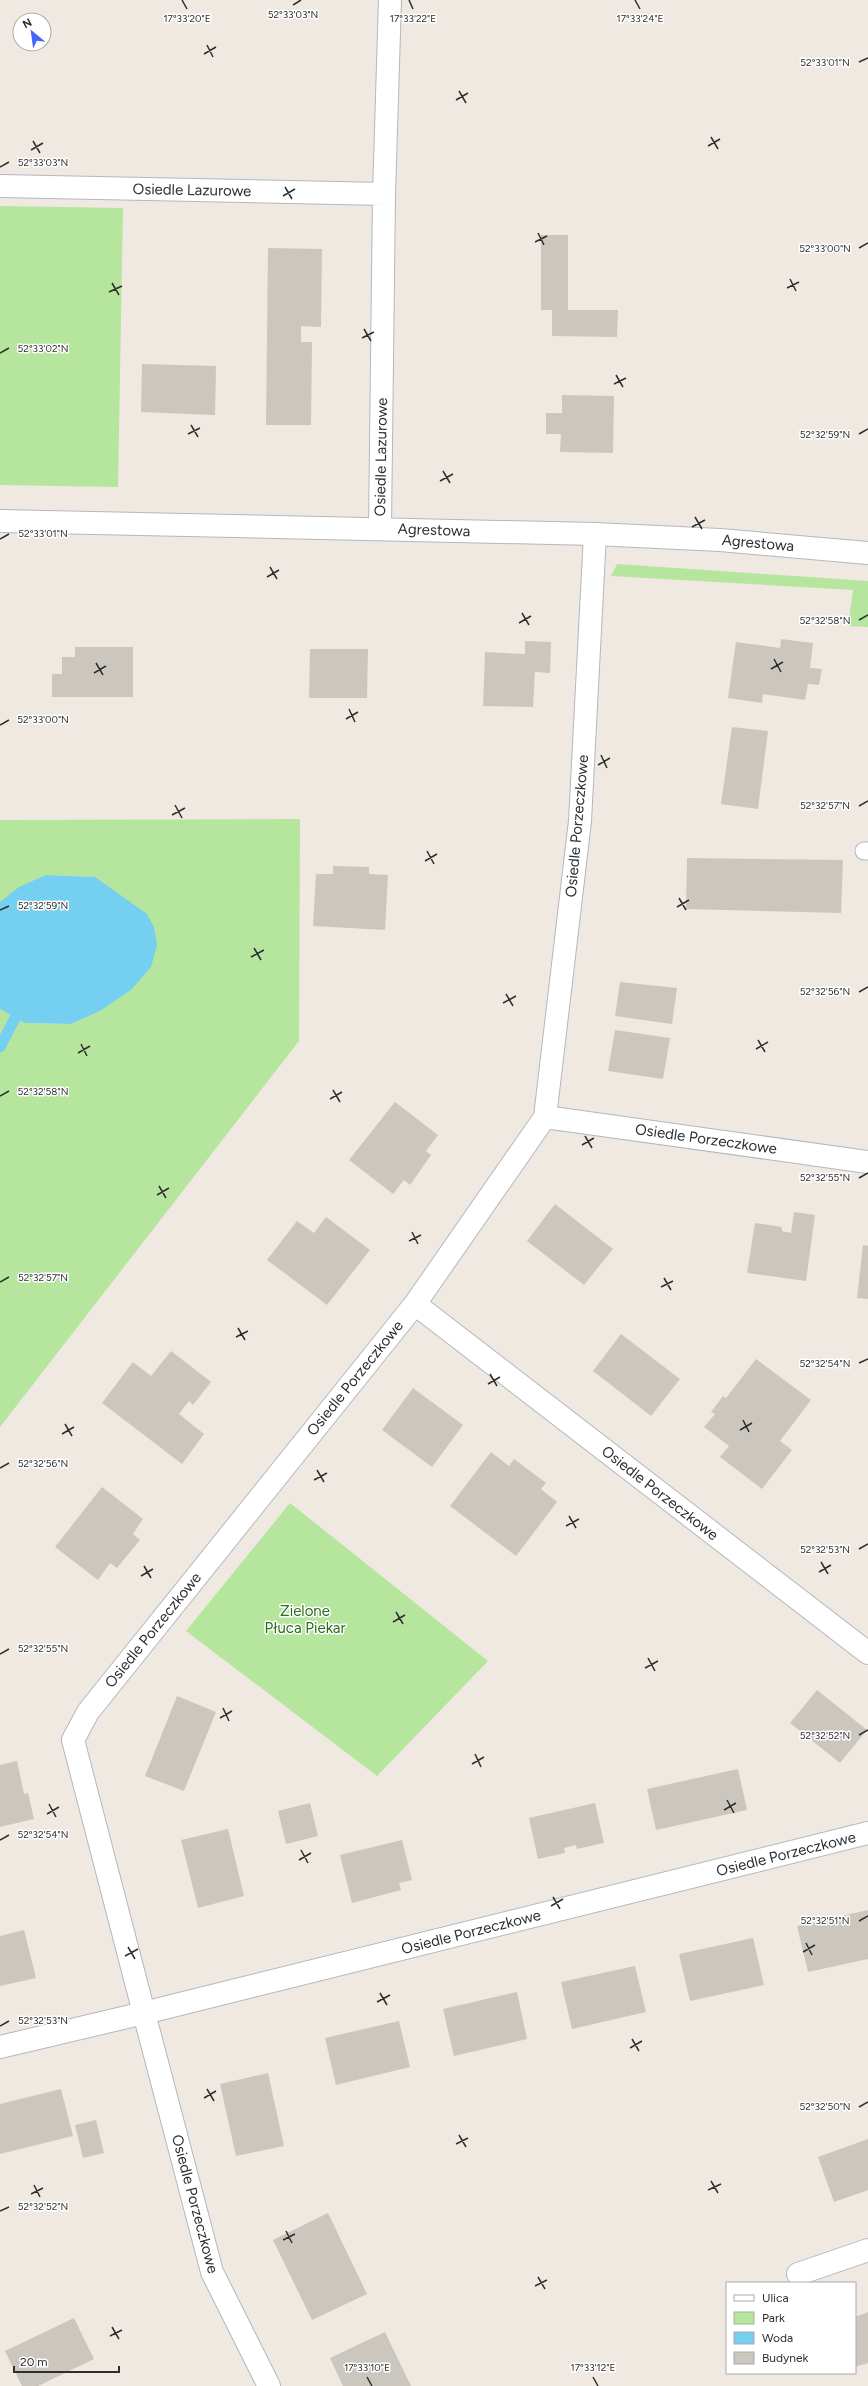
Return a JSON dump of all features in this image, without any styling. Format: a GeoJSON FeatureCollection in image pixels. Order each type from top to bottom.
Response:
{"type":"FeatureCollection","features":[{"type":"Feature","properties":{"kind":"street","name":"Osiedle Lazurowe"},"geometry":{"type":"LineString","coordinates":[[380,528],[384,194],[390,0]]}},
{"type":"Feature","properties":{"kind":"street","name":"Osiedle Lazurowe"},"geometry":{"type":"LineString","coordinates":[[0,186],[384,194]]}},
{"type":"Feature","properties":{"kind":"street","name":"Agrestowa"},"geometry":{"type":"LineString","coordinates":[[0,521],[380,528],[595,534],[720,540],[868,553]]}},
{"type":"Feature","properties":{"kind":"street","name":"Osiedle Porzeczkowe"},"geometry":{"type":"LineString","coordinates":[[269,2386],[212,2272],[73,1740],[88,1712],[414,1304],[544,1117],[580,821],[595,534]]}},
{"type":"Feature","properties":{"kind":"street","name":"Osiedle Porzeczkowe"},"geometry":{"type":"LineString","coordinates":[[544,1117],[868,1162]]}},
{"type":"Feature","properties":{"kind":"street","name":"Osiedle Porzeczkowe"},"geometry":{"type":"LineString","coordinates":[[414,1304],[868,1653]]}},
{"type":"Feature","properties":{"kind":"street","name":"Osiedle Porzeczkowe"},"geometry":{"type":"LineString","coordinates":[[0,2046],[144,2013],[868,1833]]}},
{"type":"Feature","properties":{"kind":"street"},"geometry":{"type":"LineString","coordinates":[[798,2274],[868,2250]]}},
{"type":"Feature","properties":{"kind":"green space"},"geometry":{"type":"Polygon","coordinates":[[[0,206],[123,208],[118,487],[0,485],[0,206]]]}},
{"type":"Feature","properties":{"kind":"green space"},"geometry":{"type":"Polygon","coordinates":[[[617,564],[868,581],[868,627],[848,626],[853,590],[611,576],[617,564]]]}},
{"type":"Feature","properties":{"kind":"green space"},"geometry":{"type":"Polygon","coordinates":[[[300,819],[299,1041],[0,1427],[0,1009],[25,1023],[71,1024],[100,1011],[95,877],[46,875],[0,902],[0,820],[300,819]]]}},
{"type":"Feature","properties":{"kind":"green space","name":"Zielone Płuca Piekar"},"geometry":{"type":"Polygon","coordinates":[[[290,1503],[488,1661],[377,1776],[186,1631],[290,1503]]]}},
{"type":"Feature","properties":{"kind":"water"},"geometry":{"type":"Polygon","coordinates":[[[46,875],[95,877],[147,914],[154,927],[157,945],[151,967],[131,990],[100,1011],[71,1024],[25,1023],[0,1009],[0,902],[19,887],[46,875]]]}},
{"type":"Feature","properties":{"kind":"building"},"geometry":{"type":"Polygon","coordinates":[[[541,235],[568,235],[568,310],[618,310],[617,337],[552,336],[552,310],[541,310],[541,235]]]}},
{"type":"Feature","properties":{"kind":"building"},"geometry":{"type":"Polygon","coordinates":[[[268,248],[322,249],[321,327],[301,326],[301,342],[312,342],[311,425],[266,425],[268,248]]]}},
{"type":"Feature","properties":{"kind":"building"},"geometry":{"type":"Polygon","coordinates":[[[142,364],[216,366],[215,415],[141,412],[142,364]]]}},
{"type":"Feature","properties":{"kind":"building"},"geometry":{"type":"Polygon","coordinates":[[[562,395],[614,396],[613,453],[560,452],[561,434],[546,434],[546,413],[562,413],[562,395]]]}},
{"type":"Feature","properties":{"kind":"building"},"geometry":{"type":"Polygon","coordinates":[[[781,639],[813,643],[810,668],[822,669],[819,685],[808,684],[805,700],[763,694],[762,703],[728,698],[736,642],[780,648],[781,639]]]}},
{"type":"Feature","properties":{"kind":"building"},"geometry":{"type":"Polygon","coordinates":[[[525,641],[551,642],[550,673],[535,672],[533,707],[483,706],[485,652],[525,654],[525,641]]]}},
{"type":"Feature","properties":{"kind":"building"},"geometry":{"type":"Polygon","coordinates":[[[75,647],[133,647],[133,697],[52,697],[52,674],[62,674],[62,657],[75,657],[75,647]]]}},
{"type":"Feature","properties":{"kind":"building"},"geometry":{"type":"Polygon","coordinates":[[[310,649],[368,649],[367,698],[309,698],[310,649]]]}},
{"type":"Feature","properties":{"kind":"building"},"geometry":{"type":"Polygon","coordinates":[[[732,727],[768,731],[758,809],[721,804],[732,727]]]}},
{"type":"Feature","properties":{"kind":"building"},"geometry":{"type":"Polygon","coordinates":[[[687,858],[843,860],[841,913],[686,909],[687,858]]]}},
{"type":"Feature","properties":{"kind":"building"},"geometry":{"type":"Polygon","coordinates":[[[333,866],[369,867],[369,874],[388,875],[385,930],[313,926],[316,874],[333,874],[333,866]]]}},
{"type":"Feature","properties":{"kind":"building"},"geometry":{"type":"Polygon","coordinates":[[[620,982],[677,988],[672,1024],[615,1016],[620,982]]]}},
{"type":"Feature","properties":{"kind":"building"},"geometry":{"type":"Polygon","coordinates":[[[615,1030],[670,1038],[663,1079],[608,1071],[615,1030]]]}},
{"type":"Feature","properties":{"kind":"building"},"geometry":{"type":"Polygon","coordinates":[[[395,1102],[438,1135],[426,1151],[431,1155],[410,1185],[404,1180],[393,1194],[349,1160],[395,1102]]]}},
{"type":"Feature","properties":{"kind":"building"},"geometry":{"type":"Polygon","coordinates":[[[555,1204],[613,1249],[584,1285],[527,1241],[555,1204]]]}},
{"type":"Feature","properties":{"kind":"building"},"geometry":{"type":"Polygon","coordinates":[[[794,1212],[815,1215],[806,1281],[747,1273],[755,1223],[782,1227],[782,1231],[791,1233],[794,1212]]]}},
{"type":"Feature","properties":{"kind":"building"},"geometry":{"type":"Polygon","coordinates":[[[326,1217],[370,1250],[327,1305],[267,1260],[297,1221],[314,1233],[326,1217]]]}},
{"type":"Feature","properties":{"kind":"building"},"geometry":{"type":"Polygon","coordinates":[[[863,1245],[868,1246],[868,1299],[857,1298],[863,1245]]]}},
{"type":"Feature","properties":{"kind":"building"},"geometry":{"type":"Polygon","coordinates":[[[621,1334],[680,1379],[651,1416],[593,1371],[621,1334]]]}},
{"type":"Feature","properties":{"kind":"building"},"geometry":{"type":"Polygon","coordinates":[[[171,1351],[211,1382],[193,1405],[189,1401],[179,1414],[204,1434],[182,1464],[102,1403],[133,1362],[151,1376],[171,1351]]]}},
{"type":"Feature","properties":{"kind":"building"},"geometry":{"type":"Polygon","coordinates":[[[756,1359],[811,1400],[780,1441],[792,1450],[762,1489],[720,1457],[729,1446],[704,1427],[715,1414],[711,1412],[723,1396],[726,1398],[756,1359]]]}},
{"type":"Feature","properties":{"kind":"building"},"geometry":{"type":"Polygon","coordinates":[[[413,1388],[463,1425],[432,1467],[382,1430],[413,1388]]]}},
{"type":"Feature","properties":{"kind":"building"},"geometry":{"type":"Polygon","coordinates":[[[491,1452],[509,1466],[514,1459],[546,1483],[541,1489],[557,1502],[516,1556],[450,1506],[491,1452]]]}},
{"type":"Feature","properties":{"kind":"building"},"geometry":{"type":"Polygon","coordinates":[[[102,1487],[143,1519],[133,1534],[140,1540],[117,1568],[110,1563],[98,1580],[55,1547],[102,1487]]]}},
{"type":"Feature","properties":{"kind":"building"},"geometry":{"type":"Polygon","coordinates":[[[817,1690],[867,1730],[840,1763],[790,1723],[817,1690]]]}},
{"type":"Feature","properties":{"kind":"building"},"geometry":{"type":"Polygon","coordinates":[[[177,1696],[216,1712],[184,1791],[145,1776],[177,1696]]]}},
{"type":"Feature","properties":{"kind":"building"},"geometry":{"type":"Polygon","coordinates":[[[17,1761],[24,1794],[28,1793],[34,1819],[0,1827],[0,1765],[17,1761]]]}},
{"type":"Feature","properties":{"kind":"building"},"geometry":{"type":"Polygon","coordinates":[[[738,1769],[747,1810],[656,1830],[647,1789],[738,1769]]]}},
{"type":"Feature","properties":{"kind":"building"},"geometry":{"type":"Polygon","coordinates":[[[310,1803],[318,1836],[286,1844],[278,1811],[310,1803]]]}},
{"type":"Feature","properties":{"kind":"building"},"geometry":{"type":"Polygon","coordinates":[[[595,1803],[604,1843],[577,1849],[576,1845],[564,1848],[565,1853],[538,1859],[529,1818],[595,1803]]]}},
{"type":"Feature","properties":{"kind":"building"},"geometry":{"type":"Polygon","coordinates":[[[228,1829],[244,1896],[198,1908],[181,1840],[228,1829]]]}},
{"type":"Feature","properties":{"kind":"building"},"geometry":{"type":"Polygon","coordinates":[[[402,1840],[412,1880],[399,1883],[401,1890],[352,1903],[340,1855],[402,1840]]]}},
{"type":"Feature","properties":{"kind":"building"},"geometry":{"type":"Polygon","coordinates":[[[868,1910],[868,1959],[808,1972],[797,1926],[868,1910]]]}},
{"type":"Feature","properties":{"kind":"building"},"geometry":{"type":"Polygon","coordinates":[[[24,1930],[36,1978],[0,1986],[0,1936],[24,1930]]]}},
{"type":"Feature","properties":{"kind":"building"},"geometry":{"type":"Polygon","coordinates":[[[753,1938],[764,1985],[690,2001],[679,1954],[753,1938]]]}},
{"type":"Feature","properties":{"kind":"building"},"geometry":{"type":"Polygon","coordinates":[[[635,1966],[646,2012],[572,2029],[561,1982],[635,1966]]]}},
{"type":"Feature","properties":{"kind":"building"},"geometry":{"type":"Polygon","coordinates":[[[517,1992],[527,2039],[454,2056],[443,2009],[517,1992]]]}},
{"type":"Feature","properties":{"kind":"building"},"geometry":{"type":"Polygon","coordinates":[[[399,2021],[410,2067],[336,2085],[325,2038],[399,2021]]]}},
{"type":"Feature","properties":{"kind":"building"},"geometry":{"type":"Polygon","coordinates":[[[268,2073],[284,2146],[236,2156],[220,2084],[268,2073]]]}},
{"type":"Feature","properties":{"kind":"building"},"geometry":{"type":"Polygon","coordinates":[[[61,2089],[73,2136],[0,2154],[0,2104],[61,2089]]]}},
{"type":"Feature","properties":{"kind":"building"},"geometry":{"type":"Polygon","coordinates":[[[96,2120],[104,2153],[83,2158],[75,2125],[96,2120]]]}},
{"type":"Feature","properties":{"kind":"building"},"geometry":{"type":"Polygon","coordinates":[[[868,2139],[868,2190],[834,2202],[818,2157],[868,2139]]]}},
{"type":"Feature","properties":{"kind":"building"},"geometry":{"type":"Polygon","coordinates":[[[328,2213],[367,2294],[312,2320],[273,2240],[328,2213]]]}},
{"type":"Feature","properties":{"kind":"building"},"geometry":{"type":"Polygon","coordinates":[[[868,2312],[868,2363],[856,2367],[856,2317],[868,2312]]]}},
{"type":"Feature","properties":{"kind":"building"},"geometry":{"type":"Polygon","coordinates":[[[74,2318],[94,2359],[38,2386],[22,2386],[5,2351],[74,2318]]]}},
{"type":"Feature","properties":{"kind":"building"},"geometry":{"type":"Polygon","coordinates":[[[385,2332],[411,2386],[343,2386],[330,2358],[385,2332]]]}},
{"type":"Feature","properties":{"kind":"waterway"},"geometry":{"type":"LineString","coordinates":[[0,1047],[15,1018]]}}]}
